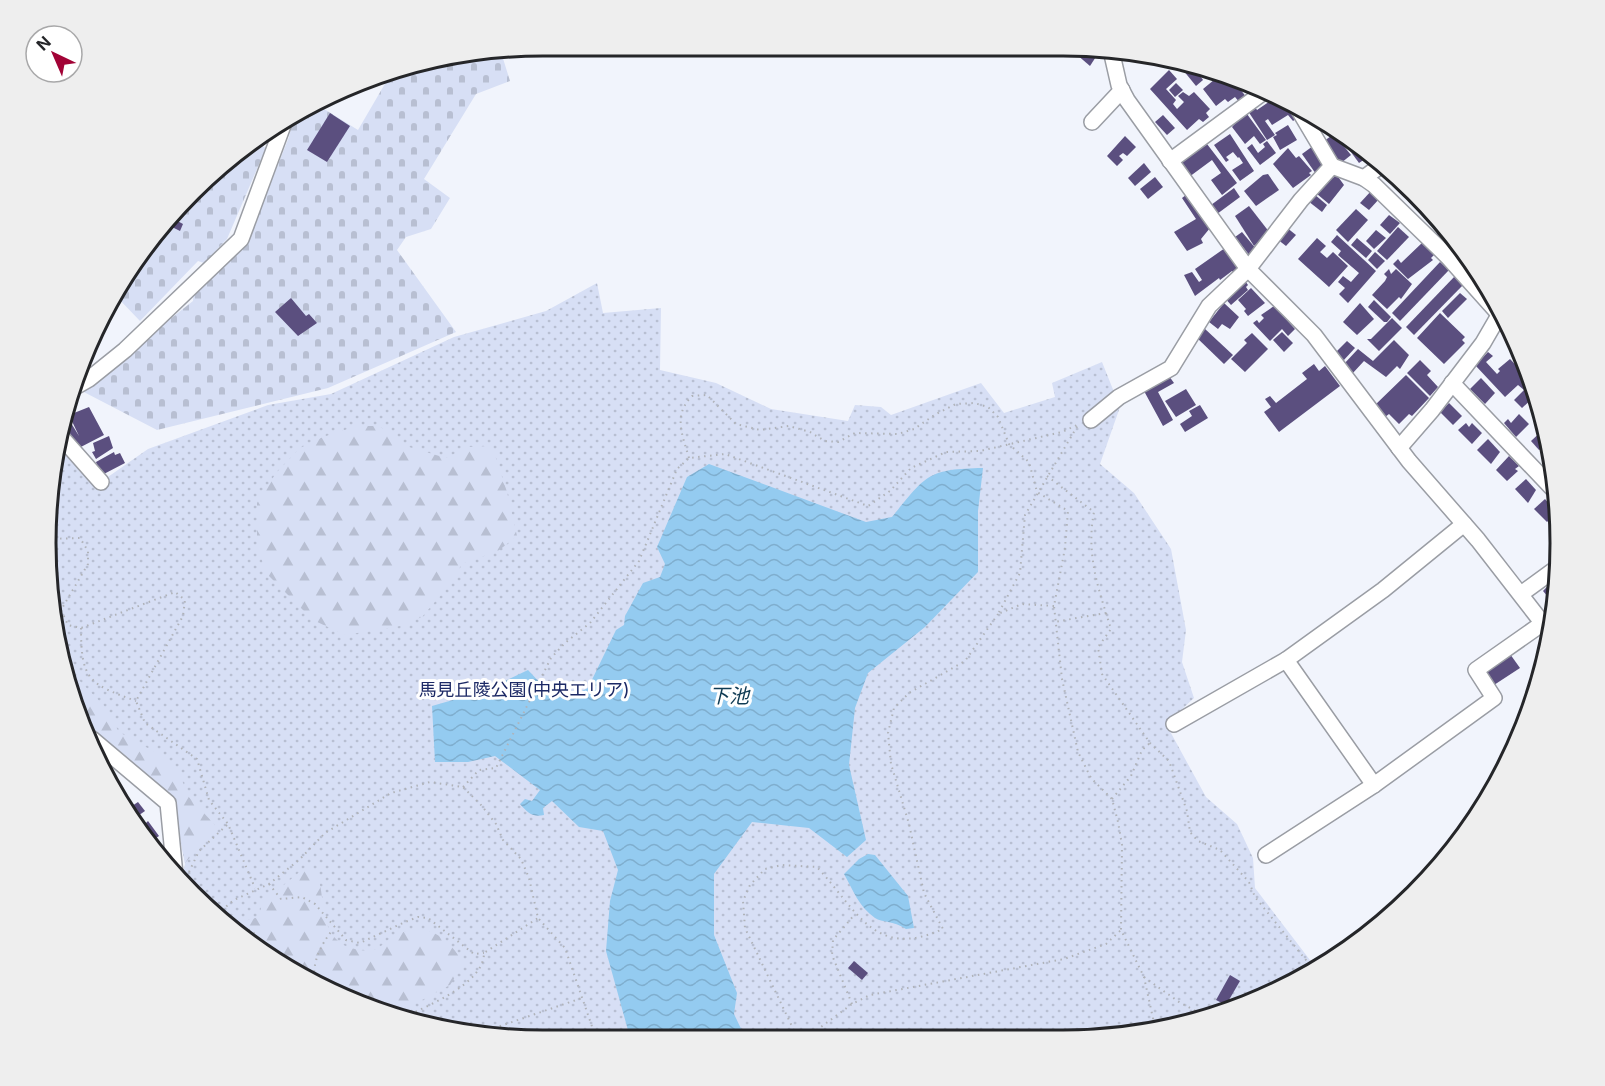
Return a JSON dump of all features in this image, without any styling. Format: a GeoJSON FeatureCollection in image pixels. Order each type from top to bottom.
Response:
{"type":"FeatureCollection","features":[{"type":"Feature","properties":{"kind":"street"},"geometry":{"type":"LineString","coordinates":[[1113,59],[1122,90],[1248,269],[1314,335],[1399,448],[1464,524],[1542,623]]}},
{"type":"Feature","properties":{"kind":"street"},"geometry":{"type":"LineString","coordinates":[[1092,122],[1122,90]]}},
{"type":"Feature","properties":{"kind":"street"},"geometry":{"type":"LineString","coordinates":[[1170,161],[1257,97]]}},
{"type":"Feature","properties":{"kind":"street"},"geometry":{"type":"LineString","coordinates":[[1305,120],[1332,166],[1364,178],[1447,256],[1478,289]]}},
{"type":"Feature","properties":{"kind":"street"},"geometry":{"type":"LineString","coordinates":[[83,381],[125,350],[241,239],[280,133]]}},
{"type":"Feature","properties":{"kind":"street"},"geometry":{"type":"LineString","coordinates":[[1085,422],[1119,397],[1171,368],[1209,306],[1248,269],[1301,200],[1332,166]]}},
{"type":"Feature","properties":{"kind":"street"},"geometry":{"type":"LineString","coordinates":[[1364,178],[1375,170]]}},
{"type":"Feature","properties":{"kind":"street"},"geometry":{"type":"LineString","coordinates":[[1399,448],[1483,343],[1496,321]]}},
{"type":"Feature","properties":{"kind":"street"},"geometry":{"type":"LineString","coordinates":[[1452,383],[1545,481]]}},
{"type":"Feature","properties":{"kind":"street"},"geometry":{"type":"LineString","coordinates":[[66,443],[101,482]]}},
{"type":"Feature","properties":{"kind":"street"},"geometry":{"type":"LineString","coordinates":[[1174,724],[1286,660],[1383,590],[1464,524]]}},
{"type":"Feature","properties":{"kind":"street"},"geometry":{"type":"LineString","coordinates":[[1521,594],[1548,574]]}},
{"type":"Feature","properties":{"kind":"street"},"geometry":{"type":"LineString","coordinates":[[1266,855],[1374,785],[1494,698],[1476,670],[1541,633]]}},
{"type":"Feature","properties":{"kind":"street"},"geometry":{"type":"LineString","coordinates":[[1286,660],[1374,785]]}},
{"type":"Feature","properties":{"kind":"street"},"geometry":{"type":"LineString","coordinates":[[100,746],[168,803],[180,868]]}},
{"type":"Feature","properties":{"kind":"path"},"geometry":{"type":"LineString","coordinates":[[689,458],[678,421],[683,405],[692,396],[706,395],[736,424],[760,430],[789,426],[810,432],[825,441],[838,442],[855,433],[898,434],[914,429],[956,404],[974,403],[988,407],[998,417],[1009,444],[1029,462],[1037,492],[1068,511],[1065,548],[1054,606],[1062,679],[1078,752],[1091,778],[1112,799],[1122,845],[1121,930],[1144,976],[1154,1022]]}},
{"type":"Feature","properties":{"kind":"path"},"geometry":{"type":"LineString","coordinates":[[463,787],[479,770],[496,768],[551,658],[565,643],[590,623],[639,561],[677,469],[689,458],[725,454],[868,506],[890,490],[911,468],[946,452],[980,452],[1062,432],[1085,422]]}},
{"type":"Feature","properties":{"kind":"path"},"geometry":{"type":"LineString","coordinates":[[796,1030],[745,928],[744,901],[750,885],[765,869],[782,865],[817,867],[856,914],[884,937],[919,940],[943,929],[924,893],[909,824],[891,764],[888,733],[894,708],[909,693],[965,661],[998,614],[1020,573],[1025,515],[1047,476],[1085,422]]}},
{"type":"Feature","properties":{"kind":"path"},"geometry":{"type":"LineString","coordinates":[[1047,476],[1094,512],[1091,530],[1093,569],[1111,628],[1098,647],[1102,674],[1150,743],[1169,761],[1187,811],[1190,832],[1198,841],[1220,850],[1249,882],[1255,897],[1309,963]]}},
{"type":"Feature","properties":{"kind":"path"},"geometry":{"type":"LineString","coordinates":[[56,539],[80,538],[88,551],[88,564],[61,610],[68,625],[81,628],[175,592],[185,600],[183,616],[136,701]]}},
{"type":"Feature","properties":{"kind":"path"},"geometry":{"type":"LineString","coordinates":[[998,614],[1022,604],[1054,606]]}},
{"type":"Feature","properties":{"kind":"path"},"geometry":{"type":"LineString","coordinates":[[1054,622],[1106,613]]}},
{"type":"Feature","properties":{"kind":"path"},"geometry":{"type":"LineString","coordinates":[[81,628],[81,651],[92,681],[104,690],[136,701],[145,723],[196,759],[209,800],[228,824],[255,888]]}},
{"type":"Feature","properties":{"kind":"path"},"geometry":{"type":"LineString","coordinates":[[1112,799],[1131,776],[1142,750],[1150,743]]}},
{"type":"Feature","properties":{"kind":"path"},"geometry":{"type":"LineString","coordinates":[[222,910],[234,900],[255,888],[269,884],[299,860],[325,833],[391,793],[430,782],[463,787],[481,805],[496,824],[503,840],[521,859],[529,878],[538,918],[565,948],[593,1030]]}},
{"type":"Feature","properties":{"kind":"path"},"geometry":{"type":"LineString","coordinates":[[183,872],[199,851],[228,824]]}},
{"type":"Feature","properties":{"kind":"path"},"geometry":{"type":"LineString","coordinates":[[269,884],[280,899],[302,897],[315,904],[346,940],[360,943],[418,917],[428,918],[474,954],[484,953],[538,918]]}},
{"type":"Feature","properties":{"kind":"path"},"geometry":{"type":"LineString","coordinates":[[852,1004],[832,955],[833,940],[856,914]]}},
{"type":"Feature","properties":{"kind":"path"},"geometry":{"type":"LineString","coordinates":[[243,927],[252,931],[259,939]]}},
{"type":"Feature","properties":{"kind":"path"},"geometry":{"type":"LineString","coordinates":[[314,973],[314,960],[334,928]]}},
{"type":"Feature","properties":{"kind":"path"},"geometry":{"type":"LineString","coordinates":[[816,1030],[852,1004],[870,995],[1064,959],[1107,944],[1121,930]]}},
{"type":"Feature","properties":{"kind":"path"},"geometry":{"type":"LineString","coordinates":[[413,1013],[466,983],[484,962],[484,953]]}},
{"type":"Feature","properties":{"kind":"path"},"geometry":{"type":"LineString","coordinates":[[1144,976],[1179,1002],[1197,1011]]}},
{"type":"Feature","properties":{"kind":"path"},"geometry":{"type":"LineString","coordinates":[[496,1028],[582,998]]}},
{"type":"Feature","properties":{"kind":"green space"},"geometry":{"type":"Polygon","coordinates":[[[503,58],[510,81],[476,94],[424,179],[450,198],[431,229],[406,237],[397,250],[456,332],[328,388],[157,430],[80,390],[193,301],[194,290],[245,247],[292,126],[323,108],[358,130],[387,81],[448,65],[503,58]]]}},
{"type":"Feature","properties":{"kind":"green space"},"geometry":{"type":"Polygon","coordinates":[[[261,145],[266,148],[227,239],[204,263],[198,261],[140,321],[120,300],[156,246],[198,198],[222,176],[261,145]]]}},
{"type":"Feature","properties":{"kind":"green space","name":"馬見丘陵公園(中央エリア)"},"geometry":{"type":"Polygon","coordinates":[[[597,283],[603,313],[661,308],[660,370],[716,383],[771,409],[848,421],[855,405],[881,407],[891,415],[981,383],[1004,413],[1055,397],[1052,383],[1102,362],[1120,407],[1100,464],[1134,493],[1171,549],[1186,630],[1182,662],[1194,698],[1166,724],[1206,797],[1237,824],[1253,858],[1255,888],[1311,962],[1278,980],[1219,1005],[1157,1021],[1094,1029],[511,1029],[479,1026],[417,1014],[356,993],[299,965],[246,930],[222,910],[183,872],[185,864],[172,799],[94,732],[81,700],[65,638],[57,575],[57,511],[64,454],[95,486],[148,449],[268,405],[331,394],[454,337],[546,311],[597,283]]]}},
{"type":"Feature","properties":{"kind":"green space"},"geometry":{"type":"Polygon","coordinates":[[[357,426],[379,426],[409,447],[446,458],[468,447],[492,446],[507,492],[517,536],[498,551],[461,564],[457,576],[422,617],[400,626],[345,635],[313,620],[266,573],[257,544],[257,503],[276,473],[300,448],[323,437],[357,426]]]}},
{"type":"Feature","properties":{"kind":"green space"},"geometry":{"type":"Polygon","coordinates":[[[73,674],[104,706],[119,732],[162,756],[179,772],[188,796],[215,825],[213,833],[185,863],[174,799],[93,731],[73,674]]]}},
{"type":"Feature","properties":{"kind":"green space"},"geometry":{"type":"Polygon","coordinates":[[[308,865],[320,884],[329,929],[342,944],[358,950],[370,951],[404,932],[414,929],[424,930],[442,938],[458,954],[464,964],[450,985],[403,1010],[386,1005],[327,980],[299,965],[230,916],[245,921],[259,917],[262,903],[308,865]]]}},
{"type":"Feature","properties":{"kind":"water","name":"下池"},"geometry":{"type":"Polygon","coordinates":[[[709,464],[866,522],[892,517],[921,484],[938,473],[983,468],[978,511],[978,572],[925,627],[868,673],[855,708],[849,765],[866,840],[847,857],[809,828],[752,822],[714,874],[714,935],[737,993],[734,1014],[742,1030],[628,1030],[606,951],[610,901],[618,870],[603,831],[579,827],[552,801],[543,808],[544,815],[530,814],[520,804],[525,799],[532,801],[540,790],[495,756],[468,762],[435,762],[432,706],[484,691],[528,670],[544,687],[570,697],[588,688],[616,630],[624,625],[625,616],[643,583],[660,577],[665,564],[657,547],[687,477],[709,464]]]}},
{"type":"Feature","properties":{"kind":"water"},"geometry":{"type":"Polygon","coordinates":[[[868,854],[875,855],[908,896],[914,928],[906,929],[897,924],[878,920],[869,914],[857,898],[844,874],[859,859],[868,854]]]}},
{"type":"Feature","properties":{"kind":"building"},"geometry":{"type":"Polygon","coordinates":[[[1079,57],[1096,57],[1090,66],[1079,57]]]}},
{"type":"Feature","properties":{"kind":"building"},"geometry":{"type":"Polygon","coordinates":[[[1169,70],[1177,79],[1166,89],[1176,100],[1173,104],[1177,109],[1184,102],[1178,96],[1183,92],[1189,96],[1194,92],[1210,109],[1206,113],[1209,117],[1203,122],[1199,119],[1187,130],[1150,89],[1169,70]]]}},
{"type":"Feature","properties":{"kind":"building"},"geometry":{"type":"Polygon","coordinates":[[[1184,71],[1200,76],[1203,80],[1196,86],[1184,71]]]}},
{"type":"Feature","properties":{"kind":"building"},"geometry":{"type":"Polygon","coordinates":[[[1214,80],[1240,90],[1247,98],[1241,104],[1235,97],[1228,102],[1225,99],[1216,106],[1203,89],[1214,80]]]}},
{"type":"Feature","properties":{"kind":"building"},"geometry":{"type":"Polygon","coordinates":[[[1176,83],[1183,90],[1175,97],[1169,90],[1176,83]]]}},
{"type":"Feature","properties":{"kind":"building"},"geometry":{"type":"Polygon","coordinates":[[[1269,102],[1299,117],[1293,121],[1288,115],[1272,125],[1268,119],[1265,121],[1275,135],[1267,140],[1246,108],[1253,104],[1257,110],[1269,102]]]}},
{"type":"Feature","properties":{"kind":"building"},"geometry":{"type":"Polygon","coordinates":[[[330,113],[350,126],[327,162],[307,150],[330,113]]]}},
{"type":"Feature","properties":{"kind":"building"},"geometry":{"type":"Polygon","coordinates":[[[1243,114],[1247,114],[1266,140],[1260,144],[1254,136],[1245,144],[1232,127],[1243,114]]]}},
{"type":"Feature","properties":{"kind":"building"},"geometry":{"type":"Polygon","coordinates":[[[1163,115],[1175,128],[1167,135],[1155,122],[1163,115]]]}},
{"type":"Feature","properties":{"kind":"building"},"geometry":{"type":"Polygon","coordinates":[[[1288,125],[1297,140],[1280,150],[1273,137],[1277,135],[1275,133],[1288,125]]]}},
{"type":"Feature","properties":{"kind":"building"},"geometry":{"type":"Polygon","coordinates":[[[1230,134],[1254,171],[1240,181],[1232,170],[1243,163],[1239,157],[1233,152],[1226,157],[1229,160],[1226,162],[1214,145],[1230,134]]]}},
{"type":"Feature","properties":{"kind":"building"},"geometry":{"type":"Polygon","coordinates":[[[1125,136],[1136,147],[1127,156],[1123,153],[1119,156],[1123,160],[1117,166],[1107,156],[1125,136]]]}},
{"type":"Feature","properties":{"kind":"building"},"geometry":{"type":"Polygon","coordinates":[[[1331,136],[1343,145],[1351,155],[1341,163],[1324,141],[1331,136]]]}},
{"type":"Feature","properties":{"kind":"building"},"geometry":{"type":"Polygon","coordinates":[[[1267,141],[1276,153],[1260,165],[1247,148],[1252,144],[1258,153],[1265,147],[1263,144],[1267,141]]]}},
{"type":"Feature","properties":{"kind":"building"},"geometry":{"type":"Polygon","coordinates":[[[1207,144],[1237,183],[1222,195],[1211,180],[1221,173],[1212,160],[1189,177],[1180,164],[1207,144]]]}},
{"type":"Feature","properties":{"kind":"building"},"geometry":{"type":"Polygon","coordinates":[[[1313,146],[1327,167],[1316,174],[1302,154],[1313,146]]]}},
{"type":"Feature","properties":{"kind":"building"},"geometry":{"type":"Polygon","coordinates":[[[1288,148],[1296,158],[1299,156],[1312,171],[1309,173],[1311,175],[1293,188],[1273,164],[1288,148]]]}},
{"type":"Feature","properties":{"kind":"building"},"geometry":{"type":"Polygon","coordinates":[[[1349,149],[1364,160],[1359,163],[1349,149]]]}},
{"type":"Feature","properties":{"kind":"building"},"geometry":{"type":"Polygon","coordinates":[[[1144,163],[1151,172],[1135,186],[1128,178],[1144,163]]]}},
{"type":"Feature","properties":{"kind":"building"},"geometry":{"type":"Polygon","coordinates":[[[1268,174],[1279,190],[1256,206],[1244,191],[1263,175],[1268,174]]]}},
{"type":"Feature","properties":{"kind":"building"},"geometry":{"type":"Polygon","coordinates":[[[1336,174],[1344,185],[1329,204],[1317,194],[1331,176],[1333,178],[1336,174]]]}},
{"type":"Feature","properties":{"kind":"building"},"geometry":{"type":"Polygon","coordinates":[[[1155,177],[1163,187],[1148,199],[1140,189],[1155,177]]]}},
{"type":"Feature","properties":{"kind":"building"},"geometry":{"type":"Polygon","coordinates":[[[1234,188],[1240,197],[1217,214],[1211,205],[1234,188]]]}},
{"type":"Feature","properties":{"kind":"building"},"geometry":{"type":"Polygon","coordinates":[[[1372,190],[1380,198],[1369,210],[1360,203],[1372,190]]]}},
{"type":"Feature","properties":{"kind":"building"},"geometry":{"type":"Polygon","coordinates":[[[1314,194],[1327,205],[1322,212],[1308,201],[1314,194]]]}},
{"type":"Feature","properties":{"kind":"building"},"geometry":{"type":"Polygon","coordinates":[[[1186,195],[1210,228],[1201,239],[1203,243],[1187,251],[1174,232],[1196,219],[1182,198],[1186,195]]]}},
{"type":"Feature","properties":{"kind":"building"},"geometry":{"type":"Polygon","coordinates":[[[1249,206],[1270,233],[1254,246],[1235,216],[1249,206]]]}},
{"type":"Feature","properties":{"kind":"building"},"geometry":{"type":"Polygon","coordinates":[[[1356,209],[1368,220],[1348,242],[1336,230],[1356,209]]]}},
{"type":"Feature","properties":{"kind":"building"},"geometry":{"type":"Polygon","coordinates":[[[1389,215],[1400,223],[1390,234],[1380,225],[1389,215]]]}},
{"type":"Feature","properties":{"kind":"building"},"geometry":{"type":"Polygon","coordinates":[[[177,221],[183,224],[180,231],[172,227],[177,221]]]}},
{"type":"Feature","properties":{"kind":"building"},"geometry":{"type":"Polygon","coordinates":[[[1286,227],[1296,235],[1286,246],[1277,239],[1286,227]]]}},
{"type":"Feature","properties":{"kind":"building"},"geometry":{"type":"Polygon","coordinates":[[[1398,227],[1409,237],[1387,260],[1377,251],[1398,227]]]}},
{"type":"Feature","properties":{"kind":"building"},"geometry":{"type":"Polygon","coordinates":[[[1376,230],[1386,238],[1374,249],[1366,241],[1376,230]]]}},
{"type":"Feature","properties":{"kind":"building"},"geometry":{"type":"Polygon","coordinates":[[[1242,232],[1257,250],[1250,256],[1235,237],[1242,232]]]}},
{"type":"Feature","properties":{"kind":"building"},"geometry":{"type":"Polygon","coordinates":[[[1438,232],[1449,245],[1445,249],[1434,237],[1438,232]]]}},
{"type":"Feature","properties":{"kind":"building"},"geometry":{"type":"Polygon","coordinates":[[[1337,235],[1376,271],[1348,303],[1339,294],[1345,288],[1338,282],[1343,276],[1351,282],[1359,273],[1338,255],[1341,251],[1331,242],[1337,235]]]}},
{"type":"Feature","properties":{"kind":"building"},"geometry":{"type":"Polygon","coordinates":[[[1317,238],[1326,246],[1320,252],[1327,258],[1333,252],[1348,266],[1329,287],[1298,259],[1317,238]]]}},
{"type":"Feature","properties":{"kind":"building"},"geometry":{"type":"Polygon","coordinates":[[[1357,238],[1372,251],[1366,258],[1351,245],[1357,238]]]}},
{"type":"Feature","properties":{"kind":"building"},"geometry":{"type":"Polygon","coordinates":[[[1423,242],[1435,254],[1431,258],[1433,260],[1408,279],[1393,264],[1398,259],[1401,263],[1423,242]]]}},
{"type":"Feature","properties":{"kind":"building"},"geometry":{"type":"Polygon","coordinates":[[[1225,248],[1239,270],[1234,273],[1232,271],[1220,280],[1219,278],[1195,296],[1184,275],[1192,272],[1199,282],[1202,280],[1195,269],[1225,248]]]}},
{"type":"Feature","properties":{"kind":"building"},"geometry":{"type":"Polygon","coordinates":[[[1375,252],[1385,261],[1377,269],[1368,260],[1375,252]]]}},
{"type":"Feature","properties":{"kind":"building"},"geometry":{"type":"Polygon","coordinates":[[[1440,262],[1449,270],[1400,321],[1392,313],[1440,262]]]}},
{"type":"Feature","properties":{"kind":"building"},"geometry":{"type":"Polygon","coordinates":[[[1389,269],[1391,274],[1396,269],[1412,284],[1401,299],[1399,297],[1387,309],[1372,295],[1385,281],[1387,277],[1384,274],[1389,269]]]}},
{"type":"Feature","properties":{"kind":"building"},"geometry":{"type":"Polygon","coordinates":[[[1455,276],[1464,284],[1414,335],[1406,327],[1455,276]]]}},
{"type":"Feature","properties":{"kind":"building"},"geometry":{"type":"Polygon","coordinates":[[[1243,278],[1248,285],[1246,287],[1248,290],[1231,305],[1223,296],[1243,278]]]}},
{"type":"Feature","properties":{"kind":"building"},"geometry":{"type":"Polygon","coordinates":[[[1251,288],[1265,303],[1248,316],[1244,311],[1246,309],[1238,300],[1251,288]]]}},
{"type":"Feature","properties":{"kind":"building"},"geometry":{"type":"Polygon","coordinates":[[[1460,293],[1467,299],[1448,318],[1442,311],[1460,293]]]}},
{"type":"Feature","properties":{"kind":"building"},"geometry":{"type":"Polygon","coordinates":[[[291,298],[306,316],[309,314],[317,323],[298,336],[275,312],[291,298]]]}},
{"type":"Feature","properties":{"kind":"building"},"geometry":{"type":"Polygon","coordinates":[[[1374,300],[1391,317],[1387,322],[1384,322],[1368,307],[1374,300]]]}},
{"type":"Feature","properties":{"kind":"building"},"geometry":{"type":"Polygon","coordinates":[[[1224,303],[1239,317],[1230,329],[1222,324],[1218,329],[1209,322],[1224,303]]]}},
{"type":"Feature","properties":{"kind":"building"},"geometry":{"type":"Polygon","coordinates":[[[1360,303],[1374,319],[1357,335],[1343,322],[1360,303]]]}},
{"type":"Feature","properties":{"kind":"building"},"geometry":{"type":"Polygon","coordinates":[[[1274,306],[1295,329],[1288,336],[1282,329],[1270,341],[1253,323],[1257,320],[1259,323],[1264,318],[1261,315],[1274,306]]]}},
{"type":"Feature","properties":{"kind":"building"},"geometry":{"type":"Polygon","coordinates":[[[1440,313],[1465,337],[1462,340],[1465,343],[1444,364],[1417,338],[1440,313]]]}},
{"type":"Feature","properties":{"kind":"building"},"geometry":{"type":"Polygon","coordinates":[[[1392,318],[1402,328],[1379,351],[1367,339],[1371,339],[1392,318]]]}},
{"type":"Feature","properties":{"kind":"building"},"geometry":{"type":"Polygon","coordinates":[[[1204,328],[1233,355],[1224,364],[1195,336],[1204,328]]]}},
{"type":"Feature","properties":{"kind":"building"},"geometry":{"type":"Polygon","coordinates":[[[1282,332],[1293,343],[1284,352],[1273,340],[1282,332]]]}},
{"type":"Feature","properties":{"kind":"building"},"geometry":{"type":"Polygon","coordinates":[[[1252,333],[1268,349],[1245,372],[1231,359],[1247,343],[1244,340],[1252,333]]]}},
{"type":"Feature","properties":{"kind":"building"},"geometry":{"type":"Polygon","coordinates":[[[1394,340],[1409,355],[1400,369],[1397,366],[1386,377],[1364,361],[1352,374],[1343,365],[1358,349],[1373,361],[1394,340]]]}},
{"type":"Feature","properties":{"kind":"building"},"geometry":{"type":"Polygon","coordinates":[[[1347,341],[1355,348],[1343,361],[1335,353],[1347,341]]]}},
{"type":"Feature","properties":{"kind":"building"},"geometry":{"type":"Polygon","coordinates":[[[1488,352],[1493,356],[1486,362],[1497,374],[1500,371],[1498,369],[1510,359],[1516,365],[1529,402],[1522,408],[1514,400],[1524,390],[1518,385],[1505,397],[1475,365],[1488,352]]]}},
{"type":"Feature","properties":{"kind":"building"},"geometry":{"type":"Polygon","coordinates":[[[1420,360],[1431,371],[1427,375],[1438,387],[1430,396],[1407,373],[1420,360]]]}},
{"type":"Feature","properties":{"kind":"building"},"geometry":{"type":"Polygon","coordinates":[[[1314,364],[1319,371],[1325,366],[1340,386],[1279,432],[1264,412],[1271,407],[1265,399],[1270,396],[1276,403],[1307,379],[1302,373],[1314,364]]]}},
{"type":"Feature","properties":{"kind":"building"},"geometry":{"type":"Polygon","coordinates":[[[1406,375],[1429,398],[1412,416],[1409,414],[1399,424],[1389,414],[1385,417],[1374,406],[1406,375]]]}},
{"type":"Feature","properties":{"kind":"building"},"geometry":{"type":"Polygon","coordinates":[[[1169,376],[1174,383],[1158,392],[1173,420],[1163,426],[1144,391],[1169,376]]]}},
{"type":"Feature","properties":{"kind":"building"},"geometry":{"type":"Polygon","coordinates":[[[1481,378],[1495,393],[1485,404],[1470,389],[1481,378]]]}},
{"type":"Feature","properties":{"kind":"building"},"geometry":{"type":"Polygon","coordinates":[[[1186,389],[1196,405],[1176,417],[1165,401],[1186,389]]]}},
{"type":"Feature","properties":{"kind":"building"},"geometry":{"type":"Polygon","coordinates":[[[1449,403],[1462,416],[1453,425],[1440,412],[1449,403]]]}},
{"type":"Feature","properties":{"kind":"building"},"geometry":{"type":"Polygon","coordinates":[[[1200,405],[1208,418],[1185,432],[1180,424],[1192,416],[1189,411],[1200,405]]]}},
{"type":"Feature","properties":{"kind":"building"},"geometry":{"type":"Polygon","coordinates":[[[89,407],[104,435],[75,450],[68,436],[71,423],[79,436],[71,420],[73,413],[89,407]]]}},
{"type":"Feature","properties":{"kind":"building"},"geometry":{"type":"Polygon","coordinates":[[[1519,414],[1529,424],[1516,437],[1504,423],[1508,419],[1511,423],[1519,414]]]}},
{"type":"Feature","properties":{"kind":"building"},"geometry":{"type":"Polygon","coordinates":[[[1466,423],[1469,427],[1472,423],[1482,433],[1472,444],[1458,430],[1466,423]]]}},
{"type":"Feature","properties":{"kind":"building"},"geometry":{"type":"Polygon","coordinates":[[[1537,435],[1540,449],[1539,450],[1531,441],[1537,435]]]}},
{"type":"Feature","properties":{"kind":"building"},"geometry":{"type":"Polygon","coordinates":[[[109,436],[113,448],[96,459],[92,452],[95,451],[93,443],[109,436]]]}},
{"type":"Feature","properties":{"kind":"building"},"geometry":{"type":"Polygon","coordinates":[[[1488,439],[1500,452],[1491,464],[1477,450],[1488,439]]]}},
{"type":"Feature","properties":{"kind":"building"},"geometry":{"type":"Polygon","coordinates":[[[114,452],[115,455],[120,453],[125,463],[100,476],[96,462],[114,452]]]}},
{"type":"Feature","properties":{"kind":"building"},"geometry":{"type":"Polygon","coordinates":[[[1509,456],[1519,466],[1515,469],[1518,471],[1507,481],[1496,470],[1509,456]]]}},
{"type":"Feature","properties":{"kind":"building"},"geometry":{"type":"Polygon","coordinates":[[[1526,479],[1536,490],[1528,503],[1515,489],[1526,479]]]}},
{"type":"Feature","properties":{"kind":"building"},"geometry":{"type":"Polygon","coordinates":[[[1545,499],[1549,521],[1547,522],[1534,509],[1545,499]]]}},
{"type":"Feature","properties":{"kind":"building"},"geometry":{"type":"Polygon","coordinates":[[[1510,654],[1520,668],[1494,685],[1485,671],[1510,654]]]}},
{"type":"Feature","properties":{"kind":"building"},"geometry":{"type":"Polygon","coordinates":[[[138,802],[145,811],[139,815],[133,806],[138,802]]]}},
{"type":"Feature","properties":{"kind":"building"},"geometry":{"type":"Polygon","coordinates":[[[148,821],[159,836],[155,839],[145,824],[148,821]]]}},
{"type":"Feature","properties":{"kind":"building"},"geometry":{"type":"Polygon","coordinates":[[[854,961],[868,973],[862,980],[848,968],[854,961]]]}},
{"type":"Feature","properties":{"kind":"building"},"geometry":{"type":"Polygon","coordinates":[[[1230,975],[1240,981],[1228,1001],[1223,1003],[1216,1000],[1230,975]]]}}]}
